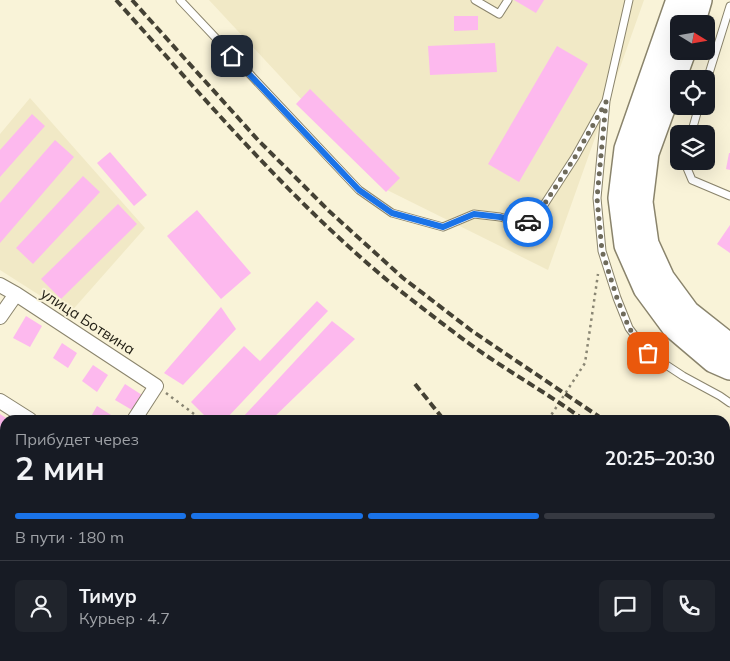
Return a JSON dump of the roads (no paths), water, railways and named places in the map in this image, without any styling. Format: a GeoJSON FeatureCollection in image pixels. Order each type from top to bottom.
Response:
{"type":"FeatureCollection","features":[{"type":"Feature","properties":{"kind":"highway"},"geometry":{"type":"LineString","coordinates":[[679,0],[627,149],[621,198],[627,246],[646,288],[674,326],[714,360],[730,368]]}},
{"type":"Feature","properties":{"kind":"highway"},"geometry":{"type":"LineString","coordinates":[[695,15],[699,0]]}},
{"type":"Feature","properties":{"kind":"highway"},"geometry":{"type":"LineString","coordinates":[[679,60],[646,153],[640,202],[646,244],[662,279],[687,313],[730,348]]}},
{"type":"Feature","properties":{"kind":"street","name":"улица Ботвина"},"geometry":{"type":"LineString","coordinates":[[0,285],[156,386],[137,415]]}},
{"type":"Feature","properties":{"kind":"street"},"geometry":{"type":"LineString","coordinates":[[0,317],[16,294]]}},
{"type":"Feature","properties":{"kind":"street"},"geometry":{"type":"LineString","coordinates":[[0,402],[22,415]]}},
{"type":"Feature","properties":{"kind":"lane"},"geometry":{"type":"LineString","coordinates":[[180,0],[359,190],[392,213],[443,227],[474,214],[500,217],[525,224],[538,214],[575,157],[606,102]]}},
{"type":"Feature","properties":{"kind":"lane"},"geometry":{"type":"LineString","coordinates":[[475,0],[499,14],[508,0]]}},
{"type":"Feature","properties":{"kind":"lane"},"geometry":{"type":"LineString","coordinates":[[629,0],[606,102],[597,198],[602,251],[629,328],[648,353],[730,403]]}},
{"type":"Feature","properties":{"kind":"lane"},"geometry":{"type":"LineString","coordinates":[[710,70],[730,6]]}},
{"type":"Feature","properties":{"kind":"lane"},"geometry":{"type":"LineString","coordinates":[[688,170],[692,180],[730,196]]}},
{"type":"Feature","properties":{"kind":"railway"},"geometry":{"type":"LineString","coordinates":[[116,0],[286,187],[359,256],[398,289],[467,342],[577,415]]}},
{"type":"Feature","properties":{"kind":"railway"},"geometry":{"type":"LineString","coordinates":[[132,0],[258,140],[329,211],[403,278],[472,331],[597,415]]}},
{"type":"Feature","properties":{"kind":"railway"},"geometry":{"type":"LineString","coordinates":[[415,384],[440,415]]}}]}
